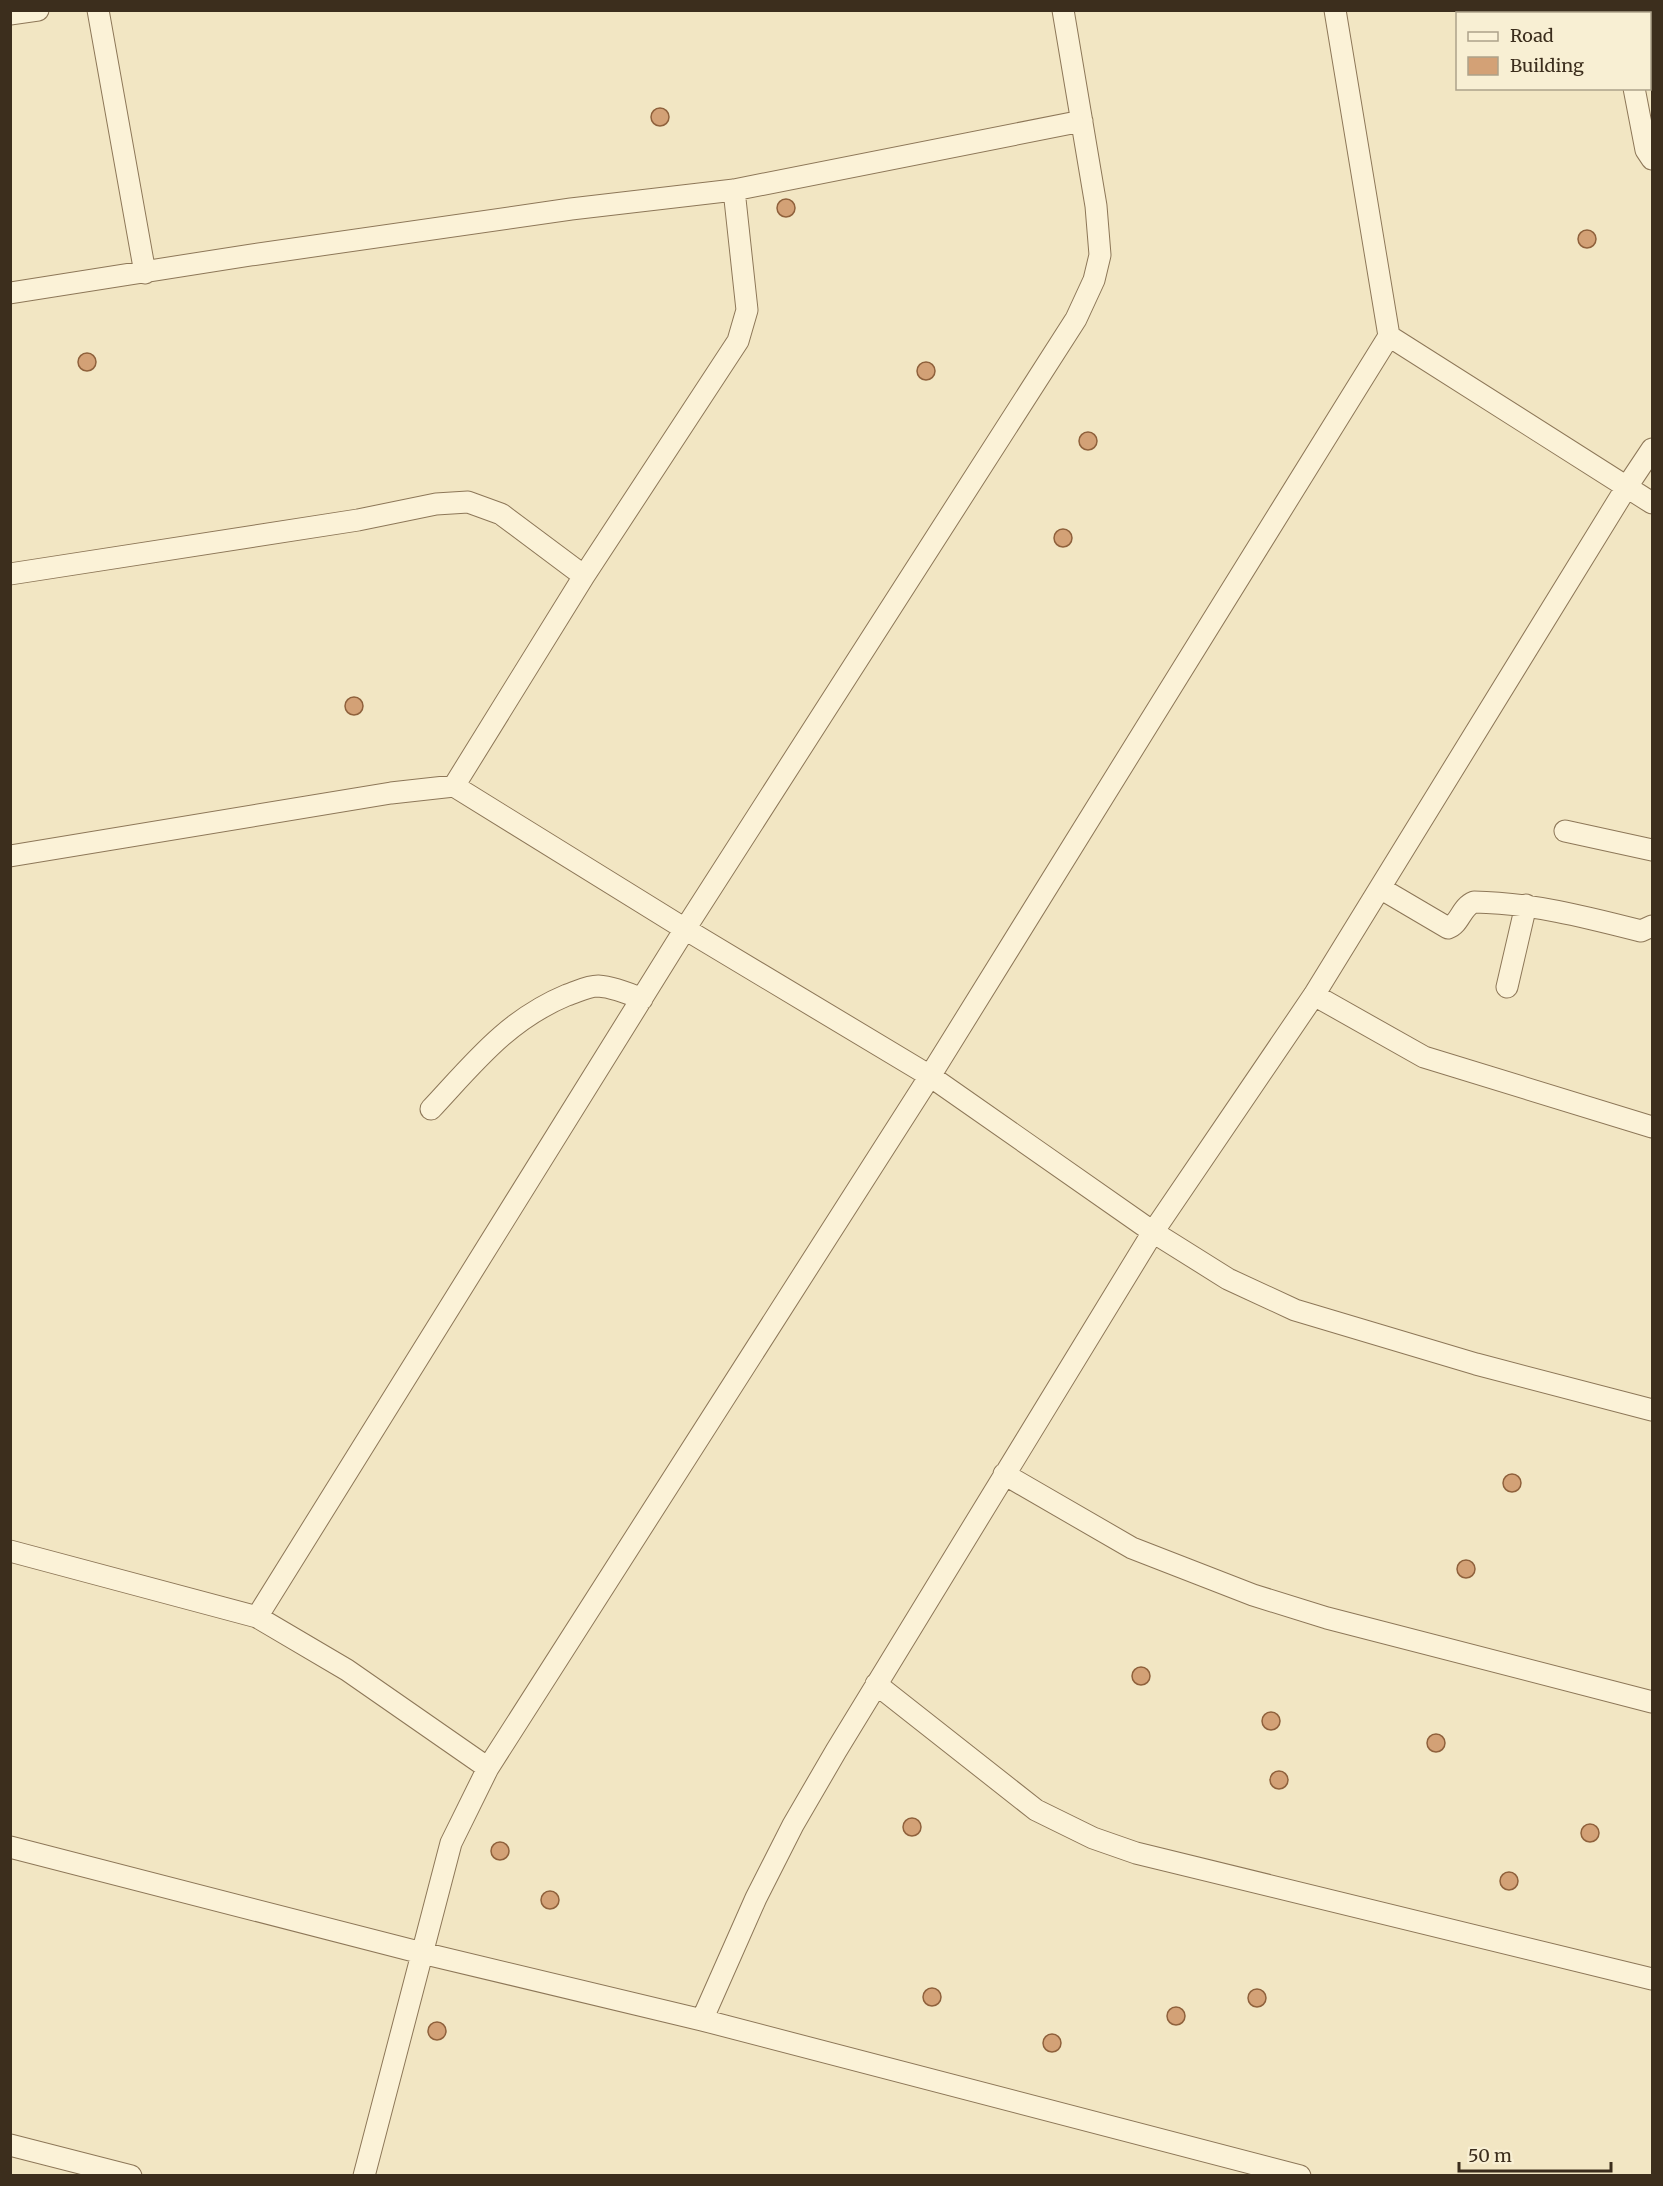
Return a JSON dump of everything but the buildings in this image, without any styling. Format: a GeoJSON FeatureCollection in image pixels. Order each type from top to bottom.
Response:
{"type":"FeatureCollection","features":[{"type":"Feature","properties":{"kind":"street"},"geometry":{"type":"LineString","coordinates":[[10,14],[38,10]]}},
{"type":"Feature","properties":{"kind":"street"},"geometry":{"type":"LineString","coordinates":[[98,10],[145,273]]}},
{"type":"Feature","properties":{"kind":"street"},"geometry":{"type":"LineString","coordinates":[[257,1617],[685,929],[1076,319],[1094,280],[1100,255],[1096,206],[1063,10]]}},
{"type":"Feature","properties":{"kind":"street"},"geometry":{"type":"LineString","coordinates":[[364,2175],[452,1843],[488,1768],[930,1076],[1389,336],[1335,10]]}},
{"type":"Feature","properties":{"kind":"street"},"geometry":{"type":"LineString","coordinates":[[1634,90],[1646,150],[1653,159]]}},
{"type":"Feature","properties":{"kind":"street"},"geometry":{"type":"LineString","coordinates":[[10,293],[263,253],[571,209],[734,190],[1082,121]]}},
{"type":"Feature","properties":{"kind":"street"},"geometry":{"type":"LineString","coordinates":[[454,786],[584,576],[738,340],[747,310],[734,190]]}},
{"type":"Feature","properties":{"kind":"street"},"geometry":{"type":"LineString","coordinates":[[1389,336],[1653,503]]}},
{"type":"Feature","properties":{"kind":"street"},"geometry":{"type":"LineString","coordinates":[[702,2020],[756,1898],[793,1825],[876,1684],[1154,1232],[1314,995],[1626,488],[1653,449]]}},
{"type":"Feature","properties":{"kind":"street"},"geometry":{"type":"LineString","coordinates":[[10,574],[358,520],[436,504],[468,502],[501,514],[584,576]]}},
{"type":"Feature","properties":{"kind":"street"},"geometry":{"type":"LineString","coordinates":[[10,856],[391,793],[454,786],[685,929],[930,1076],[1154,1232],[1228,1279],[1295,1310],[1476,1364],[1653,1410]]}},
{"type":"Feature","properties":{"kind":"street"},"geometry":{"type":"LineString","coordinates":[[1565,831],[1653,850]]}},
{"type":"Feature","properties":{"kind":"street"},"geometry":{"type":"LineString","coordinates":[[1380,888],[1448,928],[1453,926],[1470,903],[1526,905],[1551,909],[1641,932],[1653,926]]}},
{"type":"Feature","properties":{"kind":"street"},"geometry":{"type":"LineString","coordinates":[[1507,987],[1526,905]]}},
{"type":"Feature","properties":{"kind":"street"},"geometry":{"type":"LineString","coordinates":[[431,1109],[499,1036],[520,1020],[551,1002],[595,986],[621,990],[642,999]]}},
{"type":"Feature","properties":{"kind":"street"},"geometry":{"type":"LineString","coordinates":[[1314,995],[1424,1057],[1653,1127]]}},
{"type":"Feature","properties":{"kind":"street"},"geometry":{"type":"LineString","coordinates":[[1004,1474],[1132,1548],[1253,1594],[1327,1618],[1653,1702]]}},
{"type":"Feature","properties":{"kind":"street"},"geometry":{"type":"LineString","coordinates":[[10,1551],[257,1617],[347,1670],[488,1768]]}},
{"type":"Feature","properties":{"kind":"street"},"geometry":{"type":"LineString","coordinates":[[876,1684],[1036,1810],[1093,1838],[1136,1853],[1653,1979]]}},
{"type":"Feature","properties":{"kind":"street"},"geometry":{"type":"LineString","coordinates":[[10,1847],[422,1953],[702,2020],[1300,2175]]}},
{"type":"Feature","properties":{"kind":"street"},"geometry":{"type":"LineString","coordinates":[[10,2145],[131,2175]]}}]}
